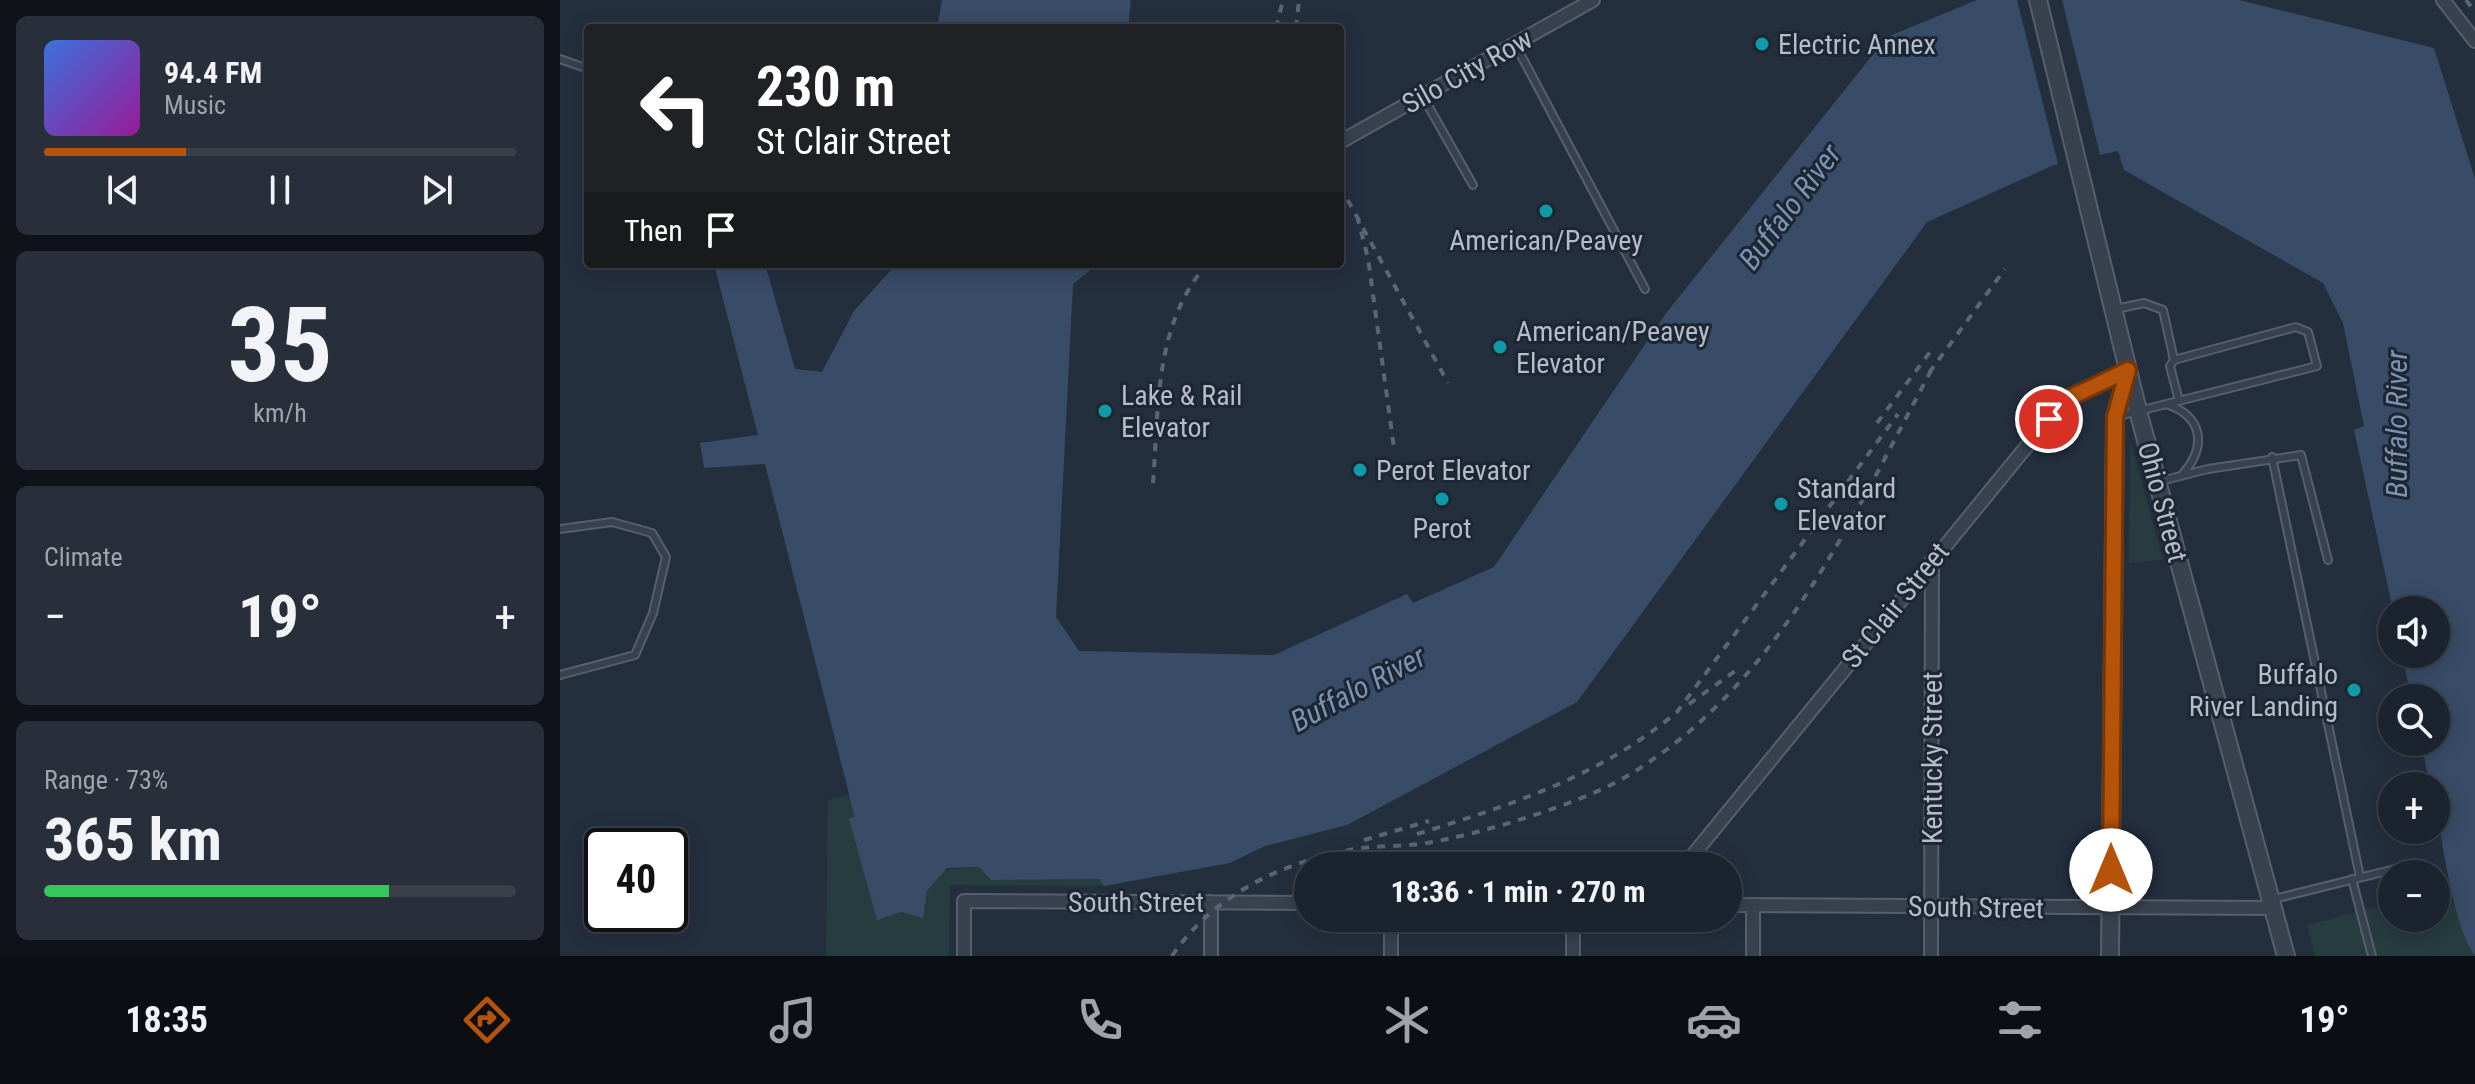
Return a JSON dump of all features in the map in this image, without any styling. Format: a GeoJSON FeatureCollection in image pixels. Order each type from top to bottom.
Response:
{"type":"FeatureCollection","features":[{"type":"Feature","properties":{"kind":"street","name":"Silo City Row"},"geometry":{"type":"LineString","coordinates":[[1344,140],[1593,0]]}},
{"type":"Feature","properties":{"kind":"street","name":"Ohio Street"},"geometry":{"type":"LineString","coordinates":[[2038,0],[2138,411],[2286,956]]}},
{"type":"Feature","properties":{"kind":"street"},"geometry":{"type":"LineString","coordinates":[[2443,0],[2475,41]]}},
{"type":"Feature","properties":{"kind":"street"},"geometry":{"type":"LineString","coordinates":[[2110,956],[2115,417],[2128,370]]}},
{"type":"Feature","properties":{"kind":"street","name":"St Clair Street"},"geometry":{"type":"LineString","coordinates":[[1695,852],[1932,560],[2069,398],[2128,370]]}},
{"type":"Feature","properties":{"kind":"street","name":"Kentucky Street"},"geometry":{"type":"LineString","coordinates":[[1931,956],[1932,560]]}},
{"type":"Feature","properties":{"kind":"street","name":"South Street"},"geometry":{"type":"LineString","coordinates":[[964,956],[964,901],[1294,903]]}},
{"type":"Feature","properties":{"kind":"street"},"geometry":{"type":"LineString","coordinates":[[1211,902],[1211,956]]}},
{"type":"Feature","properties":{"kind":"street","name":"South Street"},"geometry":{"type":"LineString","coordinates":[[1742,905],[2111,909],[2272,904]]}},
{"type":"Feature","properties":{"kind":"street"},"geometry":{"type":"LineString","coordinates":[[1753,905],[1753,956]]}},
{"type":"Feature","properties":{"kind":"street"},"geometry":{"type":"LineString","coordinates":[[1391,932],[1391,956]]}},
{"type":"Feature","properties":{"kind":"street"},"geometry":{"type":"LineString","coordinates":[[1573,932],[1573,956]]}},
{"type":"Feature","properties":{"kind":"lane"},"geometry":{"type":"LineString","coordinates":[[1515,44],[1645,289]]}},
{"type":"Feature","properties":{"kind":"lane"},"geometry":{"type":"LineString","coordinates":[[560,59],[584,68]]}},
{"type":"Feature","properties":{"kind":"lane"},"geometry":{"type":"LineString","coordinates":[[1422,95],[1473,185]]}},
{"type":"Feature","properties":{"kind":"lane"},"geometry":{"type":"LineString","coordinates":[[2113,310],[2144,303],[2163,310],[2174,360]]}},
{"type":"Feature","properties":{"kind":"lane"},"geometry":{"type":"LineString","coordinates":[[2115,417],[2138,411],[2179,401],[2317,366],[2308,332],[2296,327],[2174,360],[2170,366],[2179,401]]}},
{"type":"Feature","properties":{"kind":"lane"},"geometry":{"type":"LineString","coordinates":[[2166,404],[2184,412],[2197,429],[2197,456],[2182,475]]}},
{"type":"Feature","properties":{"kind":"lane"},"geometry":{"type":"LineString","coordinates":[[2157,482],[2272,457],[2301,455],[2328,560]]}},
{"type":"Feature","properties":{"kind":"lane"},"geometry":{"type":"LineString","coordinates":[[2272,457],[2372,956]]}},
{"type":"Feature","properties":{"kind":"lane"},"geometry":{"type":"LineString","coordinates":[[560,529],[612,522],[652,533],[666,557],[653,613],[635,655],[560,675]]}},
{"type":"Feature","properties":{"kind":"lane"},"geometry":{"type":"LineString","coordinates":[[2272,904],[2378,873]]}},
{"type":"Feature","properties":{"kind":"green space"},"geometry":{"type":"Polygon","coordinates":[[[2130,440],[2163,560],[2129,563],[2130,440]]]}},
{"type":"Feature","properties":{"kind":"green space"},"geometry":{"type":"Polygon","coordinates":[[[849,794],[854,818],[849,819],[924,901],[933,880],[944,871],[979,867],[991,880],[1099,879],[1104,886],[950,885],[949,956],[826,956],[828,800],[849,794]]]}},
{"type":"Feature","properties":{"kind":"green space"},"geometry":{"type":"Polygon","coordinates":[[[2450,902],[2456,905],[2473,956],[2315,956],[2307,925],[2378,907],[2378,932],[2450,932],[2450,902]]]}},
{"type":"Feature","properties":{"kind":"water"},"geometry":{"type":"Polygon","coordinates":[[[942,0],[1131,0],[1128,24],[938,24],[942,0]]]}},
{"type":"Feature","properties":{"kind":"water","name":"Buffalo River"},"geometry":{"type":"Polygon","coordinates":[[[1977,0],[2239,0],[2434,48],[2475,179],[2475,956],[2460,924],[2450,882],[2450,860],[2445,860],[2442,844],[2450,844],[2450,772],[2427,772],[2424,756],[2450,756],[2450,684],[2408,684],[2405,668],[2450,668],[2450,596],[2390,596],[2354,430],[2364,426],[2343,323],[2323,283],[2124,170],[2118,151],[2054,165],[1927,222],[1577,702],[1347,825],[1265,846],[1230,863],[1104,886],[1099,879],[991,880],[979,867],[947,868],[927,891],[923,918],[901,912],[877,920],[849,819],[854,817],[849,794],[765,464],[704,468],[700,443],[758,435],[715,268],[766,268],[795,369],[822,372],[854,311],[891,268],[1093,268],[1073,284],[1056,617],[1079,651],[1274,655],[1407,594],[1413,603],[1494,567],[1667,312],[1887,37],[1977,0]]]}},
{"type":"Feature","properties":{"kind":"pier"},"geometry":{"type":"Polygon","coordinates":[[[2017,0],[2062,0],[2101,159],[2059,168],[2017,0]]]}},
{"type":"Feature","properties":{"kind":"railway"},"geometry":{"type":"LineString","coordinates":[[1277,24],[1283,0]]}},
{"type":"Feature","properties":{"kind":"railway"},"geometry":{"type":"LineString","coordinates":[[1296,24],[1299,0]]}},
{"type":"Feature","properties":{"kind":"railway"},"geometry":{"type":"LineString","coordinates":[[2466,0],[2475,12]]}},
{"type":"Feature","properties":{"kind":"railway"},"geometry":{"type":"LineString","coordinates":[[1344,193],[1448,383]]}},
{"type":"Feature","properties":{"kind":"railway"},"geometry":{"type":"LineString","coordinates":[[1357,216],[1368,258],[1394,448]]}},
{"type":"Feature","properties":{"kind":"railway"},"geometry":{"type":"LineString","coordinates":[[1153,483],[1159,396],[1168,340],[1177,313],[1204,268]]}},
{"type":"Feature","properties":{"kind":"railway"},"geometry":{"type":"LineString","coordinates":[[1929,373],[2005,269]]}},
{"type":"Feature","properties":{"kind":"railway"},"geometry":{"type":"LineString","coordinates":[[1877,423],[1930,352]]}},
{"type":"Feature","properties":{"kind":"railway"},"geometry":{"type":"LineString","coordinates":[[1172,956],[1189,934],[1229,898],[1277,872],[1328,855],[1364,848],[1427,843],[1527,817],[1603,789],[1677,742],[1725,698],[1767,649],[1806,595],[1841,539],[1934,365]]}},
{"type":"Feature","properties":{"kind":"railway"},"geometry":{"type":"LineString","coordinates":[[1417,834],[1521,800],[1586,771],[1618,754],[1677,712],[1898,414]]}},
{"type":"Feature","properties":{"kind":"railway"},"geometry":{"type":"LineString","coordinates":[[1689,704],[1738,669]]}},
{"type":"Feature","properties":{"kind":"railway"},"geometry":{"type":"LineString","coordinates":[[1364,840],[1429,821]]}},
{"type":"Feature","properties":{"kind":"place","name":"Electric Annex"},"geometry":{"type":"Point","coordinates":[1762,44]}},
{"type":"Feature","properties":{"kind":"place","name":"American/Peavey"},"geometry":{"type":"Point","coordinates":[1546,211]}},
{"type":"Feature","properties":{"kind":"place","name":"American/Peavey Elevator"},"geometry":{"type":"Point","coordinates":[1500,347]}},
{"type":"Feature","properties":{"kind":"place","name":"Lake & Rail Elevator"},"geometry":{"type":"Point","coordinates":[1105,411]}},
{"type":"Feature","properties":{"kind":"place","name":"Perot Elevator"},"geometry":{"type":"Point","coordinates":[1360,470]}},
{"type":"Feature","properties":{"kind":"place","name":"Perot"},"geometry":{"type":"Point","coordinates":[1442,499]}},
{"type":"Feature","properties":{"kind":"place","name":"Standard Elevator"},"geometry":{"type":"Point","coordinates":[1781,504]}},
{"type":"Feature","properties":{"kind":"place","name":"Buffalo River Landing"},"geometry":{"type":"Point","coordinates":[2354,690]}},
{"type":"Feature","properties":{"kind":"route"},"geometry":{"type":"LineString","coordinates":[[2049,419],[2069,398],[2099,381],[2128,370],[2115,417],[2111,870]]}}]}
